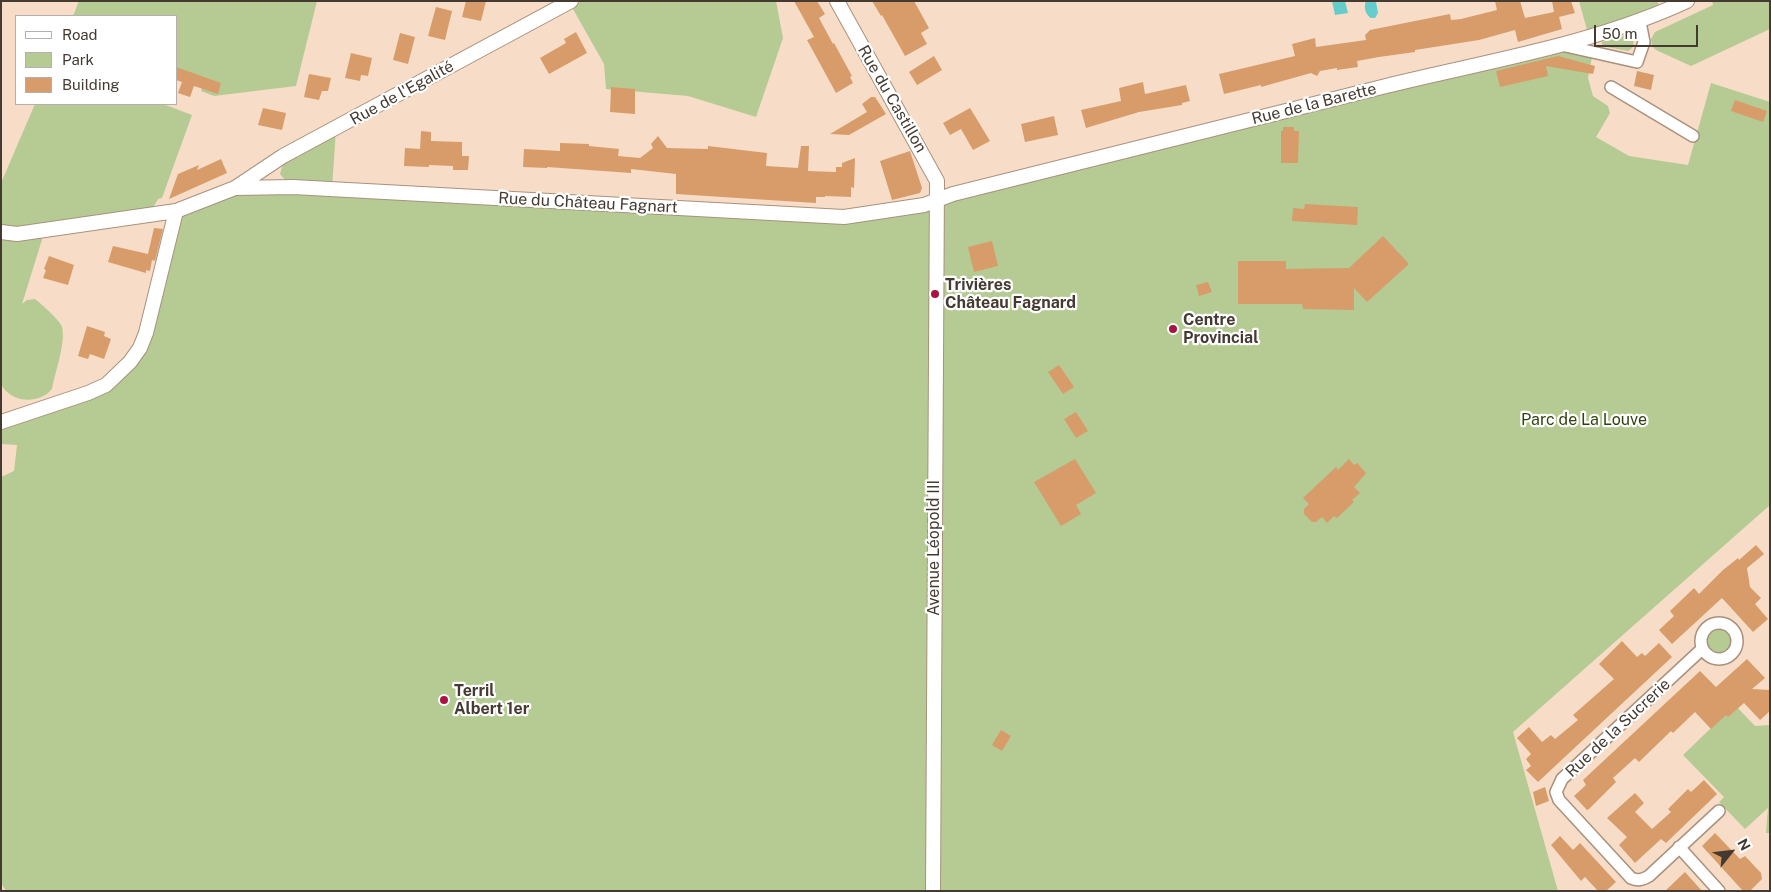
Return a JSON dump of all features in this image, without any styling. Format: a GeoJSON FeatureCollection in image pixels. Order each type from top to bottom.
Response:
{"type":"FeatureCollection","features":[{"type":"Feature","properties":{"kind":"street","name":"Rue de l'Egalité"},"geometry":{"type":"LineString","coordinates":[[235,188],[283,156],[571,1]]}},
{"type":"Feature","properties":{"kind":"street","name":"Rue du Castillon"},"geometry":{"type":"LineString","coordinates":[[836,1],[932,170],[937,182],[938,202]]}},
{"type":"Feature","properties":{"kind":"street","name":"Rue de la Barette"},"geometry":{"type":"LineString","coordinates":[[938,202],[953,194],[1385,86],[1558,45],[1640,22],[1687,1]]}},
{"type":"Feature","properties":{"kind":"street"},"geometry":{"type":"LineString","coordinates":[[1558,45],[1637,62],[1644,42],[1640,22]]}},
{"type":"Feature","properties":{"kind":"street"},"geometry":{"type":"LineString","coordinates":[[1611,88],[1693,136]]}},
{"type":"Feature","properties":{"kind":"street","name":"Rue du Château Fagnart"},"geometry":{"type":"LineString","coordinates":[[235,188],[293,187],[844,217],[938,202]]}},
{"type":"Feature","properties":{"kind":"street"},"geometry":{"type":"LineString","coordinates":[[1,240],[17,234],[176,211],[235,188]]}},
{"type":"Feature","properties":{"kind":"street","name":"Avenue Léopold III"},"geometry":{"type":"LineString","coordinates":[[933,891],[938,202]]}},
{"type":"Feature","properties":{"kind":"street"},"geometry":{"type":"LineString","coordinates":[[1,422],[88,393],[106,385],[130,362],[146,334],[176,211]]}},
{"type":"Feature","properties":{"kind":"street"},"geometry":{"type":"LineString","coordinates":[[1,232],[17,234]]}},
{"type":"Feature","properties":{"kind":"street","name":"Rue de la Sucrerie"},"geometry":{"type":"LineString","coordinates":[[1702,649],[1562,779],[1556,792],[1559,800],[1633,879],[1643,880],[1648,876],[1719,810]]}},
{"type":"Feature","properties":{"kind":"street"},"geometry":{"type":"LineString","coordinates":[[1679,847],[1719,891]]}},
{"type":"Feature","properties":{"kind":"green space"},"geometry":{"type":"Polygon","coordinates":[[[79,1],[317,1],[296,86],[214,96],[201,91],[205,79],[178,69],[178,15],[73,15],[79,1]]]}},
{"type":"Feature","properties":{"kind":"green space"},"geometry":{"type":"Polygon","coordinates":[[[776,1],[783,38],[756,117],[688,96],[606,89],[604,64],[569,2],[776,1]]]}},
{"type":"Feature","properties":{"kind":"green space"},"geometry":{"type":"Polygon","coordinates":[[[1579,1],[1657,1],[1663,12],[1589,37],[1579,1]]]}},
{"type":"Feature","properties":{"kind":"green space"},"geometry":{"type":"Polygon","coordinates":[[[1712,1],[1770,1],[1770,29],[1691,66],[1656,50],[1652,46],[1651,39],[1655,32],[1713,5],[1712,1]]]}},
{"type":"Feature","properties":{"kind":"green space"},"geometry":{"type":"Polygon","coordinates":[[[1625,35],[1632,38],[1633,42],[1633,47],[1628,51],[1602,46],[1602,42],[1625,35]]]}},
{"type":"Feature","properties":{"kind":"green space","name":"Parc de La Louve"},"geometry":{"type":"Polygon","coordinates":[[[1558,45],[1593,52],[1588,78],[1593,96],[1608,106],[1610,113],[1596,137],[1629,156],[1688,165],[1711,83],[1770,102],[1770,505],[1513,732],[1558,891],[6,891],[1,883],[1,477],[14,471],[17,445],[1,444],[1,422],[88,393],[130,362],[176,211],[286,181],[280,174],[283,164],[336,129],[332,189],[844,217],[1558,45]]]}},
{"type":"Feature","properties":{"kind":"green space"},"geometry":{"type":"Polygon","coordinates":[[[35,105],[166,105],[192,115],[162,198],[158,199],[154,206],[150,209],[45,230],[22,304],[27,300],[35,299],[45,308],[61,324],[63,341],[52,389],[40,398],[25,400],[18,398],[11,395],[1,384],[1,240],[16,234],[1,232],[1,183],[35,105]]]}},
{"type":"Feature","properties":{"kind":"green space"},"geometry":{"type":"Polygon","coordinates":[[[1718,629],[1727,633],[1731,642],[1727,651],[1718,655],[1709,651],[1705,642],[1709,633],[1718,629]]]}},
{"type":"Feature","properties":{"kind":"green space"},"geometry":{"type":"Polygon","coordinates":[[[1735,705],[1755,726],[1770,725],[1770,833],[1766,833],[1768,808],[1745,829],[1719,802],[1724,797],[1683,755],[1735,705]]]}},
{"type":"Feature","properties":{"kind":"water"},"geometry":{"type":"Polygon","coordinates":[[[1332,1],[1345,1],[1348,13],[1335,15],[1332,1]]]}},
{"type":"Feature","properties":{"kind":"water"},"geometry":{"type":"Polygon","coordinates":[[[1366,1],[1376,2],[1378,13],[1375,18],[1369,17],[1366,13],[1366,1]]]}},
{"type":"Feature","properties":{"kind":"building"},"geometry":{"type":"Polygon","coordinates":[[[466,1],[486,1],[481,21],[462,17],[466,1]]]}},
{"type":"Feature","properties":{"kind":"building"},"geometry":{"type":"Polygon","coordinates":[[[794,1],[817,1],[825,14],[819,18],[852,76],[850,77],[853,83],[836,93],[807,40],[814,37],[794,1]]]}},
{"type":"Feature","properties":{"kind":"building"},"geometry":{"type":"Polygon","coordinates":[[[872,1],[914,1],[929,28],[921,33],[927,44],[905,56],[872,1]]]}},
{"type":"Feature","properties":{"kind":"building"},"geometry":{"type":"Polygon","coordinates":[[[1495,1],[1520,1],[1525,18],[1554,12],[1552,1],[1571,1],[1575,13],[1559,17],[1562,29],[1518,42],[1515,30],[1479,40],[1357,61],[1358,67],[1320,71],[1317,76],[1311,73],[1261,87],[1261,85],[1224,94],[1219,74],[1295,56],[1292,44],[1315,38],[1316,47],[1366,40],[1365,35],[1370,30],[1450,14],[1451,20],[1497,10],[1495,1]]]}},
{"type":"Feature","properties":{"kind":"building"},"geometry":{"type":"Polygon","coordinates":[[[436,7],[452,11],[445,40],[428,36],[436,7]]]}},
{"type":"Feature","properties":{"kind":"building"},"geometry":{"type":"Polygon","coordinates":[[[576,32],[587,53],[549,74],[540,58],[566,43],[564,39],[576,32]]]}},
{"type":"Feature","properties":{"kind":"building"},"geometry":{"type":"Polygon","coordinates":[[[400,33],[415,37],[408,64],[393,60],[400,33]]]}},
{"type":"Feature","properties":{"kind":"building"},"geometry":{"type":"Polygon","coordinates":[[[351,53],[372,58],[368,76],[361,75],[360,81],[345,78],[351,53]]]}},
{"type":"Feature","properties":{"kind":"building"},"geometry":{"type":"Polygon","coordinates":[[[934,56],[942,70],[917,85],[909,72],[934,56]]]}},
{"type":"Feature","properties":{"kind":"building"},"geometry":{"type":"Polygon","coordinates":[[[1558,56],[1595,66],[1593,74],[1546,66],[1548,76],[1500,87],[1496,71],[1558,56]]]}},
{"type":"Feature","properties":{"kind":"building"},"geometry":{"type":"Polygon","coordinates":[[[178,68],[221,83],[218,94],[194,86],[190,97],[178,93],[182,82],[178,81],[178,68]]]}},
{"type":"Feature","properties":{"kind":"building"},"geometry":{"type":"Polygon","coordinates":[[[1637,71],[1654,75],[1651,90],[1634,86],[1637,71]]]}},
{"type":"Feature","properties":{"kind":"building"},"geometry":{"type":"Polygon","coordinates":[[[309,74],[331,78],[328,91],[322,91],[319,100],[304,97],[309,74]]]}},
{"type":"Feature","properties":{"kind":"building"},"geometry":{"type":"Polygon","coordinates":[[[1143,82],[1145,94],[1186,85],[1190,101],[1182,103],[1182,105],[1139,112],[1086,128],[1081,110],[1121,101],[1119,88],[1143,82]]]}},
{"type":"Feature","properties":{"kind":"building"},"geometry":{"type":"Polygon","coordinates":[[[611,87],[635,89],[635,114],[610,112],[611,87]]]}},
{"type":"Feature","properties":{"kind":"building"},"geometry":{"type":"Polygon","coordinates":[[[871,97],[875,97],[886,114],[849,135],[830,134],[867,112],[862,104],[871,97]]]}},
{"type":"Feature","properties":{"kind":"building"},"geometry":{"type":"Polygon","coordinates":[[[1735,100],[1767,111],[1763,122],[1731,111],[1735,100]]]}},
{"type":"Feature","properties":{"kind":"building"},"geometry":{"type":"Polygon","coordinates":[[[263,108],[286,113],[282,130],[258,125],[263,108]]]}},
{"type":"Feature","properties":{"kind":"building"},"geometry":{"type":"Polygon","coordinates":[[[970,108],[990,141],[973,150],[961,129],[950,135],[943,123],[970,108]]]}},
{"type":"Feature","properties":{"kind":"building"},"geometry":{"type":"Polygon","coordinates":[[[1054,116],[1058,135],[1025,142],[1021,124],[1054,116]]]}},
{"type":"Feature","properties":{"kind":"building"},"geometry":{"type":"Polygon","coordinates":[[[1283,127],[1294,127],[1294,131],[1299,131],[1298,163],[1281,163],[1281,131],[1283,131],[1283,127]]]}},
{"type":"Feature","properties":{"kind":"building"},"geometry":{"type":"Polygon","coordinates":[[[421,131],[431,132],[431,141],[462,142],[462,156],[469,156],[468,170],[453,170],[453,166],[404,166],[405,148],[420,149],[421,131]]]}},
{"type":"Feature","properties":{"kind":"building"},"geometry":{"type":"Polygon","coordinates":[[[658,136],[667,148],[708,149],[708,146],[767,153],[766,166],[798,168],[801,146],[809,146],[808,171],[836,172],[836,167],[842,167],[842,163],[855,158],[854,188],[851,187],[851,197],[816,197],[816,203],[676,194],[676,174],[631,169],[631,173],[523,167],[524,149],[560,151],[560,143],[589,144],[589,146],[619,149],[618,156],[640,158],[653,148],[651,144],[658,136]]]}},
{"type":"Feature","properties":{"kind":"building"},"geometry":{"type":"Polygon","coordinates":[[[910,151],[922,188],[920,193],[892,200],[880,161],[910,151]]]}},
{"type":"Feature","properties":{"kind":"building"},"geometry":{"type":"Polygon","coordinates":[[[221,159],[227,173],[169,199],[178,174],[199,165],[197,170],[221,159]]]}},
{"type":"Feature","properties":{"kind":"building"},"geometry":{"type":"Polygon","coordinates":[[[1305,204],[1358,207],[1357,225],[1292,221],[1293,208],[1304,209],[1305,204]]]}},
{"type":"Feature","properties":{"kind":"building"},"geometry":{"type":"Polygon","coordinates":[[[154,228],[163,229],[155,261],[152,260],[150,271],[146,270],[146,273],[108,262],[113,246],[148,254],[154,228]]]}},
{"type":"Feature","properties":{"kind":"building"},"geometry":{"type":"Polygon","coordinates":[[[1383,236],[1409,264],[1367,302],[1354,288],[1354,310],[1303,309],[1302,304],[1238,304],[1238,261],[1286,261],[1286,269],[1349,268],[1383,236]]]}},
{"type":"Feature","properties":{"kind":"building"},"geometry":{"type":"Polygon","coordinates":[[[992,241],[998,266],[974,272],[968,247],[992,241]]]}},
{"type":"Feature","properties":{"kind":"building"},"geometry":{"type":"Polygon","coordinates":[[[49,256],[74,265],[68,285],[43,278],[49,256]]]}},
{"type":"Feature","properties":{"kind":"building"},"geometry":{"type":"Polygon","coordinates":[[[1208,282],[1212,292],[1199,296],[1196,285],[1208,282]]]}},
{"type":"Feature","properties":{"kind":"building"},"geometry":{"type":"Polygon","coordinates":[[[87,326],[105,332],[104,336],[111,339],[104,359],[90,354],[88,359],[78,356],[87,326]]]}},
{"type":"Feature","properties":{"kind":"building"},"geometry":{"type":"Polygon","coordinates":[[[1059,365],[1074,387],[1063,394],[1048,372],[1059,365]]]}},
{"type":"Feature","properties":{"kind":"building"},"geometry":{"type":"Polygon","coordinates":[[[1076,412],[1088,431],[1076,438],[1064,419],[1076,412]]]}},
{"type":"Feature","properties":{"kind":"building"},"geometry":{"type":"Polygon","coordinates":[[[1075,459],[1096,493],[1076,505],[1081,514],[1061,526],[1034,482],[1075,459]]]}},
{"type":"Feature","properties":{"kind":"building"},"geometry":{"type":"Polygon","coordinates":[[[1349,459],[1354,465],[1357,463],[1366,473],[1354,487],[1360,493],[1352,500],[1354,502],[1337,518],[1334,516],[1327,523],[1322,517],[1316,522],[1312,522],[1304,514],[1304,509],[1309,504],[1303,498],[1336,467],[1338,470],[1349,459]]]}},
{"type":"Feature","properties":{"kind":"building"},"geometry":{"type":"Polygon","coordinates":[[[1756,545],[1764,554],[1747,568],[1750,587],[1761,598],[1755,604],[1768,619],[1753,632],[1722,598],[1672,644],[1659,630],[1674,616],[1670,611],[1694,588],[1699,594],[1723,570],[1738,558],[1739,560],[1756,545]]]}},
{"type":"Feature","properties":{"kind":"building"},"geometry":{"type":"Polygon","coordinates":[[[1622,641],[1637,657],[1642,653],[1645,656],[1659,643],[1672,657],[1538,782],[1526,770],[1531,766],[1526,759],[1531,754],[1517,738],[1529,727],[1542,742],[1551,735],[1555,739],[1578,720],[1573,715],[1614,679],[1599,664],[1622,641]]]}},
{"type":"Feature","properties":{"kind":"building"},"geometry":{"type":"Polygon","coordinates":[[[1747,659],[1765,678],[1752,689],[1770,690],[1770,711],[1760,720],[1744,703],[1728,717],[1726,715],[1711,729],[1695,712],[1673,733],[1671,731],[1639,762],[1635,758],[1613,778],[1616,782],[1589,809],[1587,810],[1574,796],[1586,785],[1583,780],[1700,671],[1716,687],[1747,659]]]}},
{"type":"Feature","properties":{"kind":"building"},"geometry":{"type":"Polygon","coordinates":[[[1001,730],[1011,736],[1002,751],[992,745],[1001,730]]]}},
{"type":"Feature","properties":{"kind":"building"},"geometry":{"type":"Polygon","coordinates":[[[1704,780],[1717,794],[1666,843],[1661,839],[1635,863],[1619,845],[1627,837],[1607,818],[1635,793],[1644,803],[1635,812],[1652,829],[1671,812],[1668,809],[1688,789],[1691,792],[1704,780]]]}},
{"type":"Feature","properties":{"kind":"building"},"geometry":{"type":"Polygon","coordinates":[[[1545,787],[1549,801],[1536,806],[1533,792],[1545,787]]]}},
{"type":"Feature","properties":{"kind":"building"},"geometry":{"type":"Polygon","coordinates":[[[1715,833],[1740,859],[1745,856],[1761,873],[1762,879],[1750,891],[1743,891],[1702,846],[1715,833]]]}},
{"type":"Feature","properties":{"kind":"building"},"geometry":{"type":"Polygon","coordinates":[[[1560,836],[1573,850],[1580,843],[1616,882],[1606,891],[1598,891],[1585,877],[1581,881],[1551,845],[1560,836]]]}},
{"type":"Feature","properties":{"kind":"building"},"geometry":{"type":"Polygon","coordinates":[[[1685,872],[1702,891],[1665,891],[1685,872]]]}},
{"type":"Feature","properties":{"kind":"place","name":"Trivières Château Fagnard"},"geometry":{"type":"Point","coordinates":[935,294]}},
{"type":"Feature","properties":{"kind":"place","name":"Centre Provincial"},"geometry":{"type":"Point","coordinates":[1173,329]}},
{"type":"Feature","properties":{"kind":"place","name":"Terril Albert 1er"},"geometry":{"type":"Point","coordinates":[444,700]}}]}
